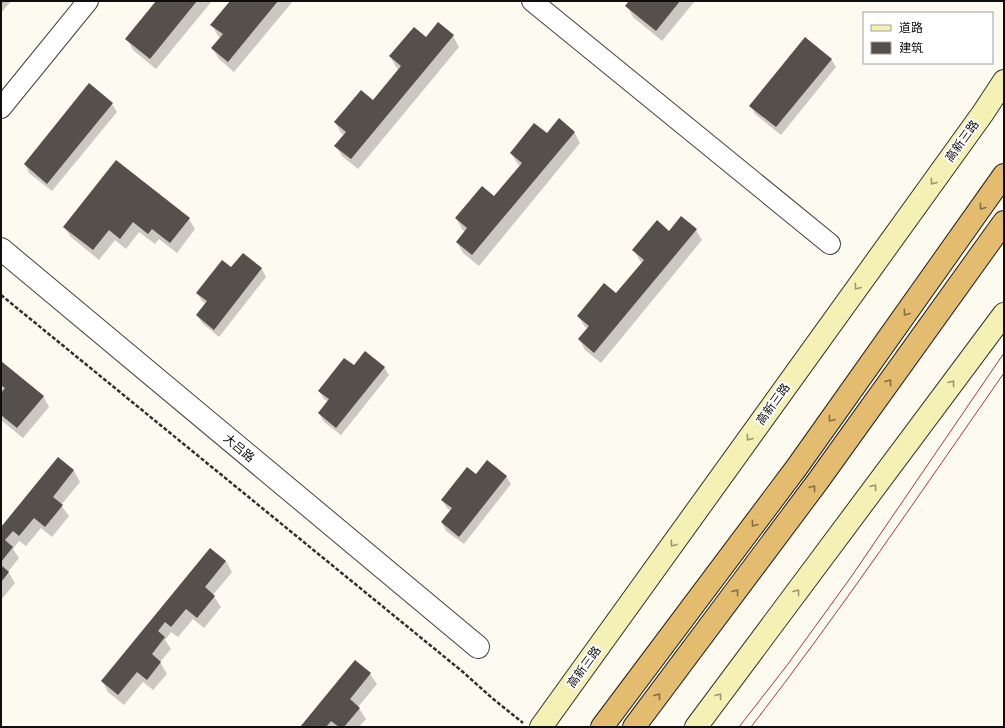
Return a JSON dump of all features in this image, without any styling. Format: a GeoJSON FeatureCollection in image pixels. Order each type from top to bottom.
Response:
{"type":"FeatureCollection","features":[{"type":"Feature","properties":{"kind":"highway"},"geometry":{"type":"LineString","coordinates":[[602,727],[796,467],[1004,175]]}},
{"type":"Feature","properties":{"kind":"highway"},"geometry":{"type":"LineString","coordinates":[[634,727],[818,481],[1004,222]]}},
{"type":"Feature","properties":{"kind":"main road","name":"高新三路"},"geometry":{"type":"LineString","coordinates":[[541,727],[1004,81]]}},
{"type":"Feature","properties":{"kind":"main road"},"geometry":{"type":"LineString","coordinates":[[696,727],[1004,314]]}},
{"type":"Feature","properties":{"kind":"street"},"geometry":{"type":"LineString","coordinates":[[1,108],[88,1]]}},
{"type":"Feature","properties":{"kind":"street"},"geometry":{"type":"LineString","coordinates":[[532,1],[830,244]]}},
{"type":"Feature","properties":{"kind":"street","name":"大吕路"},"geometry":{"type":"LineString","coordinates":[[1,249],[478,647]]}},
{"type":"Feature","properties":{"kind":"path"},"geometry":{"type":"LineString","coordinates":[[1,295],[463,672],[528,727]]}},
{"type":"Feature","properties":{"kind":"building"},"geometry":{"type":"Polygon","coordinates":[[[156,1],[197,1],[150,59],[125,39],[156,1]]]}},
{"type":"Feature","properties":{"kind":"building"},"geometry":{"type":"Polygon","coordinates":[[[230,1],[278,1],[228,62],[211,48],[223,34],[210,25],[230,1]]]}},
{"type":"Feature","properties":{"kind":"building"},"geometry":{"type":"Polygon","coordinates":[[[629,1],[680,1],[656,31],[625,6],[629,1]]]}},
{"type":"Feature","properties":{"kind":"building"},"geometry":{"type":"Polygon","coordinates":[[[438,22],[454,35],[351,159],[334,146],[346,132],[334,122],[361,90],[373,100],[401,66],[389,56],[414,27],[426,37],[438,22]]]}},
{"type":"Feature","properties":{"kind":"building"},"geometry":{"type":"Polygon","coordinates":[[[805,37],[832,59],[776,127],[749,106],[805,37]]]}},
{"type":"Feature","properties":{"kind":"building"},"geometry":{"type":"Polygon","coordinates":[[[89,83],[113,103],[47,184],[24,164],[89,83]]]}},
{"type":"Feature","properties":{"kind":"building"},"geometry":{"type":"Polygon","coordinates":[[[559,118],[575,132],[472,255],[456,242],[467,228],[455,218],[482,186],[494,196],[522,163],[510,153],[534,123],[547,133],[559,118]]]}},
{"type":"Feature","properties":{"kind":"building"},"geometry":{"type":"Polygon","coordinates":[[[116,160],[190,218],[170,243],[152,229],[148,234],[133,222],[120,239],[109,230],[93,250],[63,227],[116,160]]]}},
{"type":"Feature","properties":{"kind":"building"},"geometry":{"type":"Polygon","coordinates":[[[681,216],[697,229],[594,353],[578,339],[589,326],[577,316],[604,283],[616,293],[644,260],[632,250],[657,220],[669,231],[681,216]]]}},
{"type":"Feature","properties":{"kind":"building"},"geometry":{"type":"Polygon","coordinates":[[[243,253],[262,268],[214,330],[196,315],[207,301],[196,293],[222,260],[231,267],[243,253]]]}},
{"type":"Feature","properties":{"kind":"building"},"geometry":{"type":"Polygon","coordinates":[[[365,351],[385,367],[336,428],[318,413],[329,399],[318,391],[344,358],[354,365],[365,351]]]}},
{"type":"Feature","properties":{"kind":"building"},"geometry":{"type":"Polygon","coordinates":[[[1,361],[44,396],[17,428],[1,415],[1,393],[5,388],[1,385],[1,361]]]}},
{"type":"Feature","properties":{"kind":"building"},"geometry":{"type":"Polygon","coordinates":[[[58,457],[74,470],[53,497],[63,505],[45,527],[34,518],[19,536],[13,531],[5,540],[13,547],[1,562],[1,527],[58,457]]]}},
{"type":"Feature","properties":{"kind":"building"},"geometry":{"type":"Polygon","coordinates":[[[487,460],[507,476],[459,537],[441,522],[452,508],[441,500],[467,467],[476,474],[487,460]]]}},
{"type":"Feature","properties":{"kind":"building"},"geometry":{"type":"Polygon","coordinates":[[[210,548],[226,561],[205,587],[215,596],[197,618],[186,609],[171,627],[165,622],[158,631],[165,637],[152,654],[161,662],[147,680],[137,672],[118,695],[101,681],[210,548]]]}},
{"type":"Feature","properties":{"kind":"building"},"geometry":{"type":"Polygon","coordinates":[[[1,565],[9,572],[1,582],[1,565]]]}},
{"type":"Feature","properties":{"kind":"building"},"geometry":{"type":"Polygon","coordinates":[[[355,660],[371,673],[350,699],[360,708],[344,727],[339,727],[331,721],[326,727],[300,727],[355,660]]]}},
{"type":"Feature","properties":{"kind":"tram line"},"geometry":{"type":"LineString","coordinates":[[739,727],[788,664],[851,577],[1004,353]]}},
{"type":"Feature","properties":{"kind":"tram line"},"geometry":{"type":"LineString","coordinates":[[751,727],[848,596],[1004,373]]}}]}
